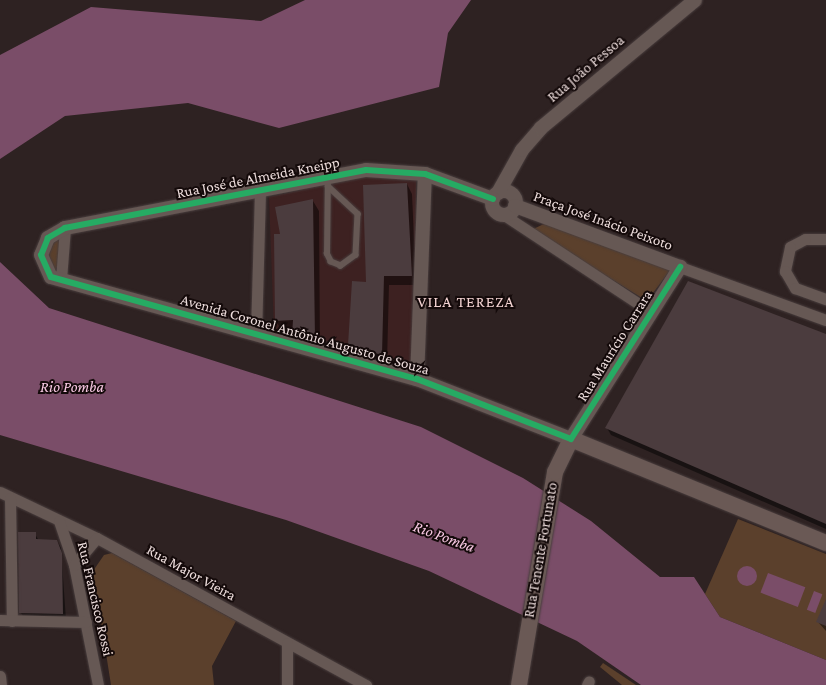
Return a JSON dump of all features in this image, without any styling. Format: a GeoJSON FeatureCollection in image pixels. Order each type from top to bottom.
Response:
{"type":"FeatureCollection","features":[{"type":"Feature","properties":{"kind":"main road","name":"Rua Maurício Carrara"},"geometry":{"type":"LineString","coordinates":[[555,472],[571,439]]}},
{"type":"Feature","properties":{"kind":"main road","name":"Avenida Coronel Antônio Augusto de Souza"},"geometry":{"type":"LineString","coordinates":[[571,439],[826,543]]}},
{"type":"Feature","properties":{"kind":"main road","name":"Rua Tenente Fortunato"},"geometry":{"type":"LineString","coordinates":[[519,685],[526,628],[555,472]]}},
{"type":"Feature","properties":{"kind":"street","name":"Rua João Pessoa"},"geometry":{"type":"LineString","coordinates":[[495,196],[541,128],[695,0]]}},
{"type":"Feature","properties":{"kind":"street","name":"Rua José de Almeida Kneipp"},"geometry":{"type":"LineString","coordinates":[[41,255],[48,238],[65,228],[260,190],[328,182],[366,170],[426,174],[495,196]]}},
{"type":"Feature","properties":{"kind":"street"},"geometry":{"type":"LineString","coordinates":[[504,215],[514,201],[509,173]]}},
{"type":"Feature","properties":{"kind":"street"},"geometry":{"type":"LineString","coordinates":[[417,379],[426,174]]}},
{"type":"Feature","properties":{"kind":"street"},"geometry":{"type":"LineString","coordinates":[[256,334],[260,190]]}},
{"type":"Feature","properties":{"kind":"street"},"geometry":{"type":"LineString","coordinates":[[495,196],[494,210],[651,312]]}},
{"type":"Feature","properties":{"kind":"street","name":"Praça José Inácio Peixoto"},"geometry":{"type":"LineString","coordinates":[[495,196],[514,201],[680,267]]}},
{"type":"Feature","properties":{"kind":"street"},"geometry":{"type":"LineString","coordinates":[[61,279],[65,228]]}},
{"type":"Feature","properties":{"kind":"street"},"geometry":{"type":"LineString","coordinates":[[826,239],[805,239],[790,247],[785,271],[795,288],[826,299]]}},
{"type":"Feature","properties":{"kind":"street","name":"Avenida Coronel Antônio Augusto de Souza"},"geometry":{"type":"LineString","coordinates":[[41,255],[46,272],[61,279],[417,379],[571,439]]}},
{"type":"Feature","properties":{"kind":"street"},"geometry":{"type":"LineString","coordinates":[[680,267],[826,320]]}},
{"type":"Feature","properties":{"kind":"street","name":"Rua Maurício Carrara"},"geometry":{"type":"LineString","coordinates":[[571,439],[680,267]]}},
{"type":"Feature","properties":{"kind":"street"},"geometry":{"type":"LineString","coordinates":[[5,495],[12,621]]}},
{"type":"Feature","properties":{"kind":"street","name":"Rua Major Vieira"},"geometry":{"type":"LineString","coordinates":[[5,495],[97,538],[359,683]]}},
{"type":"Feature","properties":{"kind":"street","name":"Rua Francisco Rossi"},"geometry":{"type":"LineString","coordinates":[[59,521],[74,565],[98,685]]}},
{"type":"Feature","properties":{"kind":"street"},"geometry":{"type":"LineString","coordinates":[[74,565],[97,538]]}},
{"type":"Feature","properties":{"kind":"street"},"geometry":{"type":"LineString","coordinates":[[0,620],[86,622]]}},
{"type":"Feature","properties":{"kind":"street"},"geometry":{"type":"LineString","coordinates":[[287,643],[287,685]]}},
{"type":"Feature","properties":{"kind":"street"},"geometry":{"type":"LineString","coordinates":[[0,676],[1,685]]}},
{"type":"Feature","properties":{"kind":"lane"},"geometry":{"type":"LineString","coordinates":[[328,182],[358,214],[356,255],[347,264],[335,265],[328,259],[328,182]]}},
{"type":"Feature","properties":{"kind":"shaded area"},"geometry":{"type":"Polygon","coordinates":[[[367,176],[416,180],[416,366],[348,345],[274,332],[269,197],[367,176]]]}},
{"type":"Feature","properties":{"kind":"shaded area"},"geometry":{"type":"Polygon","coordinates":[[[546,223],[671,269],[647,301],[531,230],[546,223]]]}},
{"type":"Feature","properties":{"kind":"shaded area"},"geometry":{"type":"Polygon","coordinates":[[[63,233],[59,263],[55,271],[44,264],[49,239],[63,233]]]}},
{"type":"Feature","properties":{"kind":"shaded area"},"geometry":{"type":"Polygon","coordinates":[[[738,519],[826,554],[826,660],[720,617],[705,594],[738,519]]]}},
{"type":"Feature","properties":{"kind":"shaded area"},"geometry":{"type":"Polygon","coordinates":[[[112,553],[236,621],[212,666],[214,685],[111,685],[93,571],[104,555],[112,553]]]}},
{"type":"Feature","properties":{"kind":"shaded area"},"geometry":{"type":"Polygon","coordinates":[[[603,663],[636,685],[622,685],[600,667],[603,663]]]}},
{"type":"Feature","properties":{"kind":"water"},"geometry":{"type":"Polygon","coordinates":[[[305,0],[471,0],[448,33],[439,87],[279,128],[188,103],[65,116],[0,159],[0,55],[91,7],[261,21],[305,0]]]}},
{"type":"Feature","properties":{"kind":"water","name":"Rio Pomba"},"geometry":{"type":"Polygon","coordinates":[[[0,262],[49,308],[421,427],[523,478],[591,521],[660,577],[694,577],[720,617],[826,660],[826,685],[641,685],[577,641],[429,571],[286,520],[0,435],[0,262]]]}},
{"type":"Feature","properties":{"kind":"water"},"geometry":{"type":"Polygon","coordinates":[[[747,566],[754,569],[757,576],[754,583],[747,586],[740,583],[737,576],[740,569],[747,566]]]}},
{"type":"Feature","properties":{"kind":"water"},"geometry":{"type":"Polygon","coordinates":[[[768,573],[805,587],[798,607],[760,593],[768,573]]]}},
{"type":"Feature","properties":{"kind":"water"},"geometry":{"type":"Polygon","coordinates":[[[814,591],[822,594],[815,613],[807,610],[814,591]]]}},
{"type":"Feature","properties":{"kind":"building"},"geometry":{"type":"Polygon","coordinates":[[[407,183],[412,276],[384,276],[382,355],[348,345],[352,281],[366,282],[363,185],[407,183]]]}},
{"type":"Feature","properties":{"kind":"building"},"geometry":{"type":"Polygon","coordinates":[[[313,199],[315,338],[303,338],[292,335],[293,320],[275,321],[274,234],[280,234],[275,207],[313,199]]]}},
{"type":"Feature","properties":{"kind":"building"},"geometry":{"type":"Polygon","coordinates":[[[688,281],[826,334],[826,524],[605,428],[688,281]]]}},
{"type":"Feature","properties":{"kind":"building"},"geometry":{"type":"Polygon","coordinates":[[[18,532],[36,532],[36,539],[57,540],[62,553],[63,614],[19,613],[18,532]]]}},
{"type":"Feature","properties":{"kind":"building"},"geometry":{"type":"Polygon","coordinates":[[[826,599],[826,626],[816,622],[826,599]]]}},
{"type":"Feature","properties":{"kind":"cycle path"},"geometry":{"type":"LineString","coordinates":[[493,199],[425,174],[366,170],[65,228],[48,238],[41,255],[51,277],[417,379],[571,439],[680,267]]}},
{"type":"Feature","properties":{"kind":"district","name":"VILA TEREZA"},"geometry":{"type":"Point","coordinates":[466,302]}}]}
